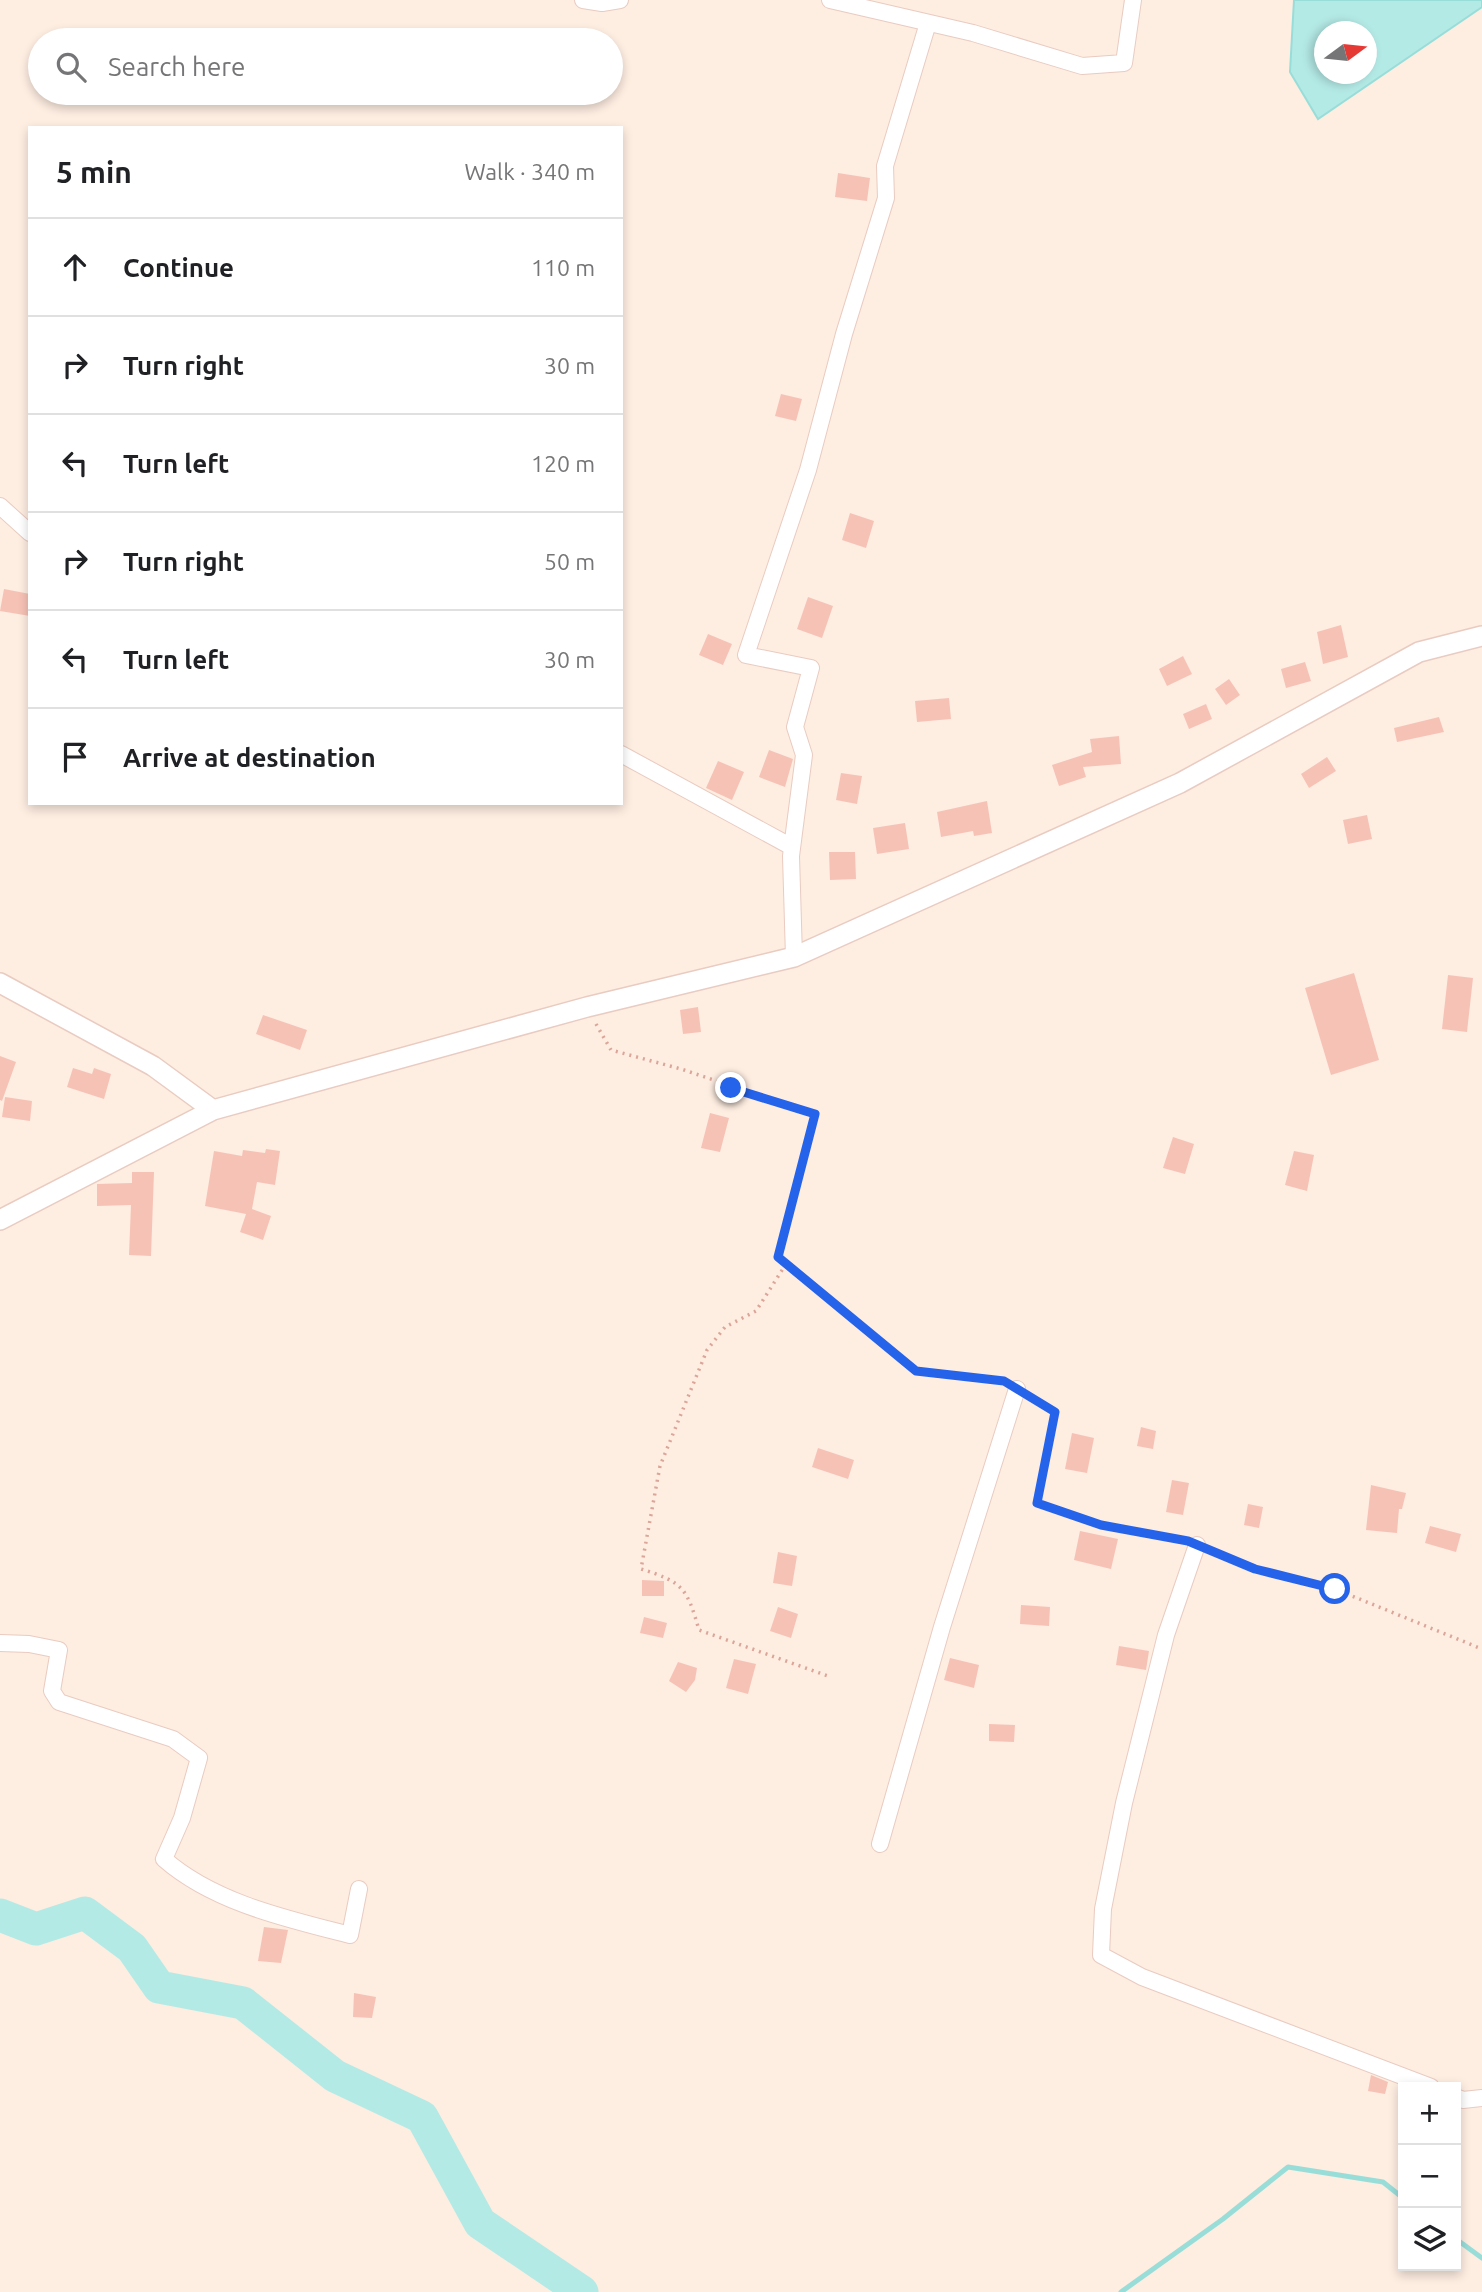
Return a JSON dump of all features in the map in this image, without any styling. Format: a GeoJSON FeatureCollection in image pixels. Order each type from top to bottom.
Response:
{"type":"FeatureCollection","features":[{"type":"Feature","properties":{"kind":"street"},"geometry":{"type":"LineString","coordinates":[[583,0],[602,3],[620,0]]}},
{"type":"Feature","properties":{"kind":"street"},"geometry":{"type":"LineString","coordinates":[[830,0],[928,23],[1082,66],[1124,63],[1133,0]]}},
{"type":"Feature","properties":{"kind":"street"},"geometry":{"type":"LineString","coordinates":[[794,957],[792,847],[804,755],[795,727],[811,668],[746,655],[808,470],[844,334],[886,198],[885,166],[928,23]]}},
{"type":"Feature","properties":{"kind":"street"},"geometry":{"type":"LineString","coordinates":[[0,506],[28,531]]}},
{"type":"Feature","properties":{"kind":"street"},"geometry":{"type":"LineString","coordinates":[[0,1220],[213,1110],[587,1007],[794,957],[1180,783],[1419,652],[1482,636]]}},
{"type":"Feature","properties":{"kind":"street"},"geometry":{"type":"LineString","coordinates":[[623,755],[792,847]]}},
{"type":"Feature","properties":{"kind":"street"},"geometry":{"type":"LineString","coordinates":[[0,984],[153,1066],[213,1110]]}},
{"type":"Feature","properties":{"kind":"street"},"geometry":{"type":"LineString","coordinates":[[880,1844],[942,1627],[1017,1389]]}},
{"type":"Feature","properties":{"kind":"street"},"geometry":{"type":"LineString","coordinates":[[1197,1545],[1166,1635],[1124,1803],[1104,1909],[1101,1955],[1142,1977],[1418,2082]]}},
{"type":"Feature","properties":{"kind":"street"},"geometry":{"type":"LineString","coordinates":[[0,1643],[29,1644],[59,1650],[52,1691],[60,1702],[173,1739],[199,1758],[182,1818],[164,1859],[178,1871],[227,1897],[350,1935],[359,1889]]}},
{"type":"Feature","properties":{"kind":"street"},"geometry":{"type":"LineString","coordinates":[[1461,2099],[1482,2098]]}},
{"type":"Feature","properties":{"kind":"path"},"geometry":{"type":"LineString","coordinates":[[587,1007],[611,1050],[681,1069],[815,1114],[778,1257],[916,1371],[1004,1381],[1055,1412],[1037,1503],[1101,1525],[1197,1545],[1255,1569],[1335,1589],[1482,1649]]}},
{"type":"Feature","properties":{"kind":"path"},"geometry":{"type":"LineString","coordinates":[[786,1264],[756,1311],[725,1327],[707,1350],[660,1465],[641,1569],[672,1578],[689,1595],[699,1630],[828,1676]]}},
{"type":"Feature","properties":{"kind":"water"},"geometry":{"type":"Polygon","coordinates":[[[1294,0],[1482,0],[1482,7],[1377,79],[1377,21],[1314,21],[1314,84],[1369,84],[1318,119],[1290,72],[1294,0]]]}},
{"type":"Feature","properties":{"kind":"building"},"geometry":{"type":"Polygon","coordinates":[[[838,173],[870,178],[867,201],[835,197],[838,173]]]}},
{"type":"Feature","properties":{"kind":"building"},"geometry":{"type":"Polygon","coordinates":[[[781,394],[802,399],[796,421],[775,416],[781,394]]]}},
{"type":"Feature","properties":{"kind":"building"},"geometry":{"type":"Polygon","coordinates":[[[850,513],[874,521],[866,548],[842,540],[850,513]]]}},
{"type":"Feature","properties":{"kind":"building"},"geometry":{"type":"Polygon","coordinates":[[[4,589],[28,594],[28,616],[0,611],[4,589]]]}},
{"type":"Feature","properties":{"kind":"building"},"geometry":{"type":"Polygon","coordinates":[[[808,597],[833,606],[822,638],[797,629],[808,597]]]}},
{"type":"Feature","properties":{"kind":"building"},"geometry":{"type":"Polygon","coordinates":[[[1341,625],[1348,657],[1323,664],[1317,632],[1341,625]]]}},
{"type":"Feature","properties":{"kind":"building"},"geometry":{"type":"Polygon","coordinates":[[[708,634],[732,644],[723,665],[699,655],[708,634]]]}},
{"type":"Feature","properties":{"kind":"building"},"geometry":{"type":"Polygon","coordinates":[[[1183,656],[1192,674],[1167,686],[1159,669],[1183,656]]]}},
{"type":"Feature","properties":{"kind":"building"},"geometry":{"type":"Polygon","coordinates":[[[1305,662],[1311,681],[1286,688],[1281,669],[1305,662]]]}},
{"type":"Feature","properties":{"kind":"building"},"geometry":{"type":"Polygon","coordinates":[[[1229,679],[1240,695],[1226,705],[1215,689],[1229,679]]]}},
{"type":"Feature","properties":{"kind":"building"},"geometry":{"type":"Polygon","coordinates":[[[949,698],[951,719],[917,722],[915,701],[949,698]]]}},
{"type":"Feature","properties":{"kind":"building"},"geometry":{"type":"Polygon","coordinates":[[[1206,704],[1212,719],[1189,729],[1183,714],[1206,704]]]}},
{"type":"Feature","properties":{"kind":"building"},"geometry":{"type":"Polygon","coordinates":[[[1439,717],[1444,732],[1397,742],[1394,728],[1439,717]]]}},
{"type":"Feature","properties":{"kind":"building"},"geometry":{"type":"Polygon","coordinates":[[[1119,736],[1121,764],[1083,767],[1086,777],[1059,786],[1052,765],[1092,752],[1090,739],[1119,736]]]}},
{"type":"Feature","properties":{"kind":"building"},"geometry":{"type":"Polygon","coordinates":[[[769,750],[793,759],[785,787],[759,777],[769,750]]]}},
{"type":"Feature","properties":{"kind":"building"},"geometry":{"type":"Polygon","coordinates":[[[1327,757],[1336,771],[1309,788],[1301,774],[1327,757]]]}},
{"type":"Feature","properties":{"kind":"building"},"geometry":{"type":"Polygon","coordinates":[[[718,761],[744,772],[732,800],[706,788],[718,761]]]}},
{"type":"Feature","properties":{"kind":"building"},"geometry":{"type":"Polygon","coordinates":[[[841,773],[862,776],[857,804],[836,800],[841,773]]]}},
{"type":"Feature","properties":{"kind":"building"},"geometry":{"type":"Polygon","coordinates":[[[987,801],[992,833],[974,836],[973,831],[941,837],[937,812],[987,801]]]}},
{"type":"Feature","properties":{"kind":"building"},"geometry":{"type":"Polygon","coordinates":[[[1367,815],[1372,839],[1348,844],[1343,820],[1367,815]]]}},
{"type":"Feature","properties":{"kind":"building"},"geometry":{"type":"Polygon","coordinates":[[[905,823],[909,849],[877,854],[873,828],[905,823]]]}},
{"type":"Feature","properties":{"kind":"building"},"geometry":{"type":"Polygon","coordinates":[[[829,852],[855,852],[856,879],[830,880],[829,852]]]}},
{"type":"Feature","properties":{"kind":"building"},"geometry":{"type":"Polygon","coordinates":[[[1354,973],[1379,1060],[1331,1075],[1305,988],[1354,973]]]}},
{"type":"Feature","properties":{"kind":"building"},"geometry":{"type":"Polygon","coordinates":[[[1448,975],[1473,978],[1467,1032],[1442,1029],[1448,975]]]}},
{"type":"Feature","properties":{"kind":"building"},"geometry":{"type":"Polygon","coordinates":[[[698,1007],[701,1032],[683,1034],[680,1010],[698,1007]]]}},
{"type":"Feature","properties":{"kind":"building"},"geometry":{"type":"Polygon","coordinates":[[[263,1015],[307,1030],[300,1050],[256,1034],[263,1015]]]}},
{"type":"Feature","properties":{"kind":"building"},"geometry":{"type":"Polygon","coordinates":[[[0,1056],[16,1062],[2,1101],[0,1100],[0,1056]]]}},
{"type":"Feature","properties":{"kind":"building"},"geometry":{"type":"Polygon","coordinates":[[[73,1068],[92,1074],[94,1068],[111,1074],[104,1099],[67,1087],[73,1068]]]}},
{"type":"Feature","properties":{"kind":"building"},"geometry":{"type":"Polygon","coordinates":[[[5,1097],[32,1101],[30,1121],[2,1117],[5,1097]]]}},
{"type":"Feature","properties":{"kind":"building"},"geometry":{"type":"Polygon","coordinates":[[[710,1113],[729,1118],[720,1152],[701,1148],[710,1113]]]}},
{"type":"Feature","properties":{"kind":"building"},"geometry":{"type":"Polygon","coordinates":[[[1173,1137],[1194,1144],[1185,1174],[1163,1168],[1173,1137]]]}},
{"type":"Feature","properties":{"kind":"building"},"geometry":{"type":"Polygon","coordinates":[[[266,1149],[280,1151],[275,1185],[257,1182],[252,1209],[271,1216],[263,1240],[240,1232],[246,1214],[205,1206],[214,1151],[242,1156],[243,1150],[265,1153],[266,1149]]]}},
{"type":"Feature","properties":{"kind":"building"},"geometry":{"type":"Polygon","coordinates":[[[1294,1151],[1314,1155],[1307,1191],[1285,1185],[1294,1151]]]}},
{"type":"Feature","properties":{"kind":"building"},"geometry":{"type":"Polygon","coordinates":[[[132,1172],[154,1172],[151,1256],[129,1255],[131,1205],[97,1206],[97,1184],[132,1183],[132,1172]]]}},
{"type":"Feature","properties":{"kind":"building"},"geometry":{"type":"Polygon","coordinates":[[[1141,1427],[1156,1431],[1153,1449],[1137,1446],[1141,1427]]]}},
{"type":"Feature","properties":{"kind":"building"},"geometry":{"type":"Polygon","coordinates":[[[1072,1433],[1094,1438],[1087,1473],[1065,1469],[1072,1433]]]}},
{"type":"Feature","properties":{"kind":"building"},"geometry":{"type":"Polygon","coordinates":[[[818,1448],[854,1460],[848,1479],[812,1467],[818,1448]]]}},
{"type":"Feature","properties":{"kind":"building"},"geometry":{"type":"Polygon","coordinates":[[[1172,1480],[1189,1483],[1183,1515],[1166,1512],[1172,1480]]]}},
{"type":"Feature","properties":{"kind":"building"},"geometry":{"type":"Polygon","coordinates":[[[1371,1485],[1406,1493],[1402,1509],[1399,1509],[1397,1533],[1366,1530],[1371,1485]]]}},
{"type":"Feature","properties":{"kind":"building"},"geometry":{"type":"Polygon","coordinates":[[[1248,1504],[1263,1507],[1259,1528],[1244,1525],[1248,1504]]]}},
{"type":"Feature","properties":{"kind":"building"},"geometry":{"type":"Polygon","coordinates":[[[1430,1526],[1461,1534],[1456,1552],[1425,1543],[1430,1526]]]}},
{"type":"Feature","properties":{"kind":"building"},"geometry":{"type":"Polygon","coordinates":[[[1080,1531],[1118,1539],[1111,1569],[1074,1560],[1080,1531]]]}},
{"type":"Feature","properties":{"kind":"building"},"geometry":{"type":"Polygon","coordinates":[[[778,1552],[797,1556],[792,1586],[773,1583],[778,1552]]]}},
{"type":"Feature","properties":{"kind":"building"},"geometry":{"type":"Polygon","coordinates":[[[642,1580],[664,1581],[664,1596],[642,1596],[642,1580]]]}},
{"type":"Feature","properties":{"kind":"building"},"geometry":{"type":"Polygon","coordinates":[[[1021,1605],[1050,1607],[1049,1626],[1020,1624],[1021,1605]]]}},
{"type":"Feature","properties":{"kind":"building"},"geometry":{"type":"Polygon","coordinates":[[[778,1607],[798,1614],[791,1638],[770,1631],[778,1607]]]}},
{"type":"Feature","properties":{"kind":"building"},"geometry":{"type":"Polygon","coordinates":[[[644,1617],[667,1623],[663,1638],[640,1633],[644,1617]]]}},
{"type":"Feature","properties":{"kind":"building"},"geometry":{"type":"Polygon","coordinates":[[[1119,1646],[1149,1651],[1146,1670],[1116,1665],[1119,1646]]]}},
{"type":"Feature","properties":{"kind":"building"},"geometry":{"type":"Polygon","coordinates":[[[950,1658],[979,1665],[974,1688],[944,1680],[950,1658]]]}},
{"type":"Feature","properties":{"kind":"building"},"geometry":{"type":"Polygon","coordinates":[[[734,1659],[756,1664],[748,1694],[726,1688],[734,1659]]]}},
{"type":"Feature","properties":{"kind":"building"},"geometry":{"type":"Polygon","coordinates":[[[678,1662],[697,1668],[695,1680],[686,1692],[669,1681],[678,1662]]]}},
{"type":"Feature","properties":{"kind":"building"},"geometry":{"type":"Polygon","coordinates":[[[989,1724],[1015,1725],[1014,1742],[989,1741],[989,1724]]]}},
{"type":"Feature","properties":{"kind":"building"},"geometry":{"type":"Polygon","coordinates":[[[264,1927],[288,1930],[281,1963],[258,1961],[264,1927]]]}},
{"type":"Feature","properties":{"kind":"building"},"geometry":{"type":"Polygon","coordinates":[[[354,1993],[376,1997],[372,2018],[353,2017],[354,1993]]]}},
{"type":"Feature","properties":{"kind":"building"},"geometry":{"type":"Polygon","coordinates":[[[1371,2075],[1388,2082],[1385,2094],[1368,2091],[1371,2075]]]}},
{"type":"Feature","properties":{"kind":"waterway"},"geometry":{"type":"LineString","coordinates":[[0,1915],[36,1929],[85,1913],[132,1948],[159,1987],[243,2003],[335,2076],[422,2117],[480,2223],[582,2292]]}},
{"type":"Feature","properties":{"kind":"waterway"},"geometry":{"type":"LineString","coordinates":[[1121,2292],[1223,2219],[1288,2167],[1383,2182],[1398,2194]]}},
{"type":"Feature","properties":{"kind":"waterway"},"geometry":{"type":"LineString","coordinates":[[1461,2243],[1482,2258]]}},
{"type":"Feature","properties":{"kind":"route"},"geometry":{"type":"LineString","coordinates":[[731,1088],[815,1114],[778,1257],[916,1371],[1004,1381],[1055,1412],[1037,1503],[1101,1525],[1188,1541],[1255,1569],[1335,1589]]}}]}
